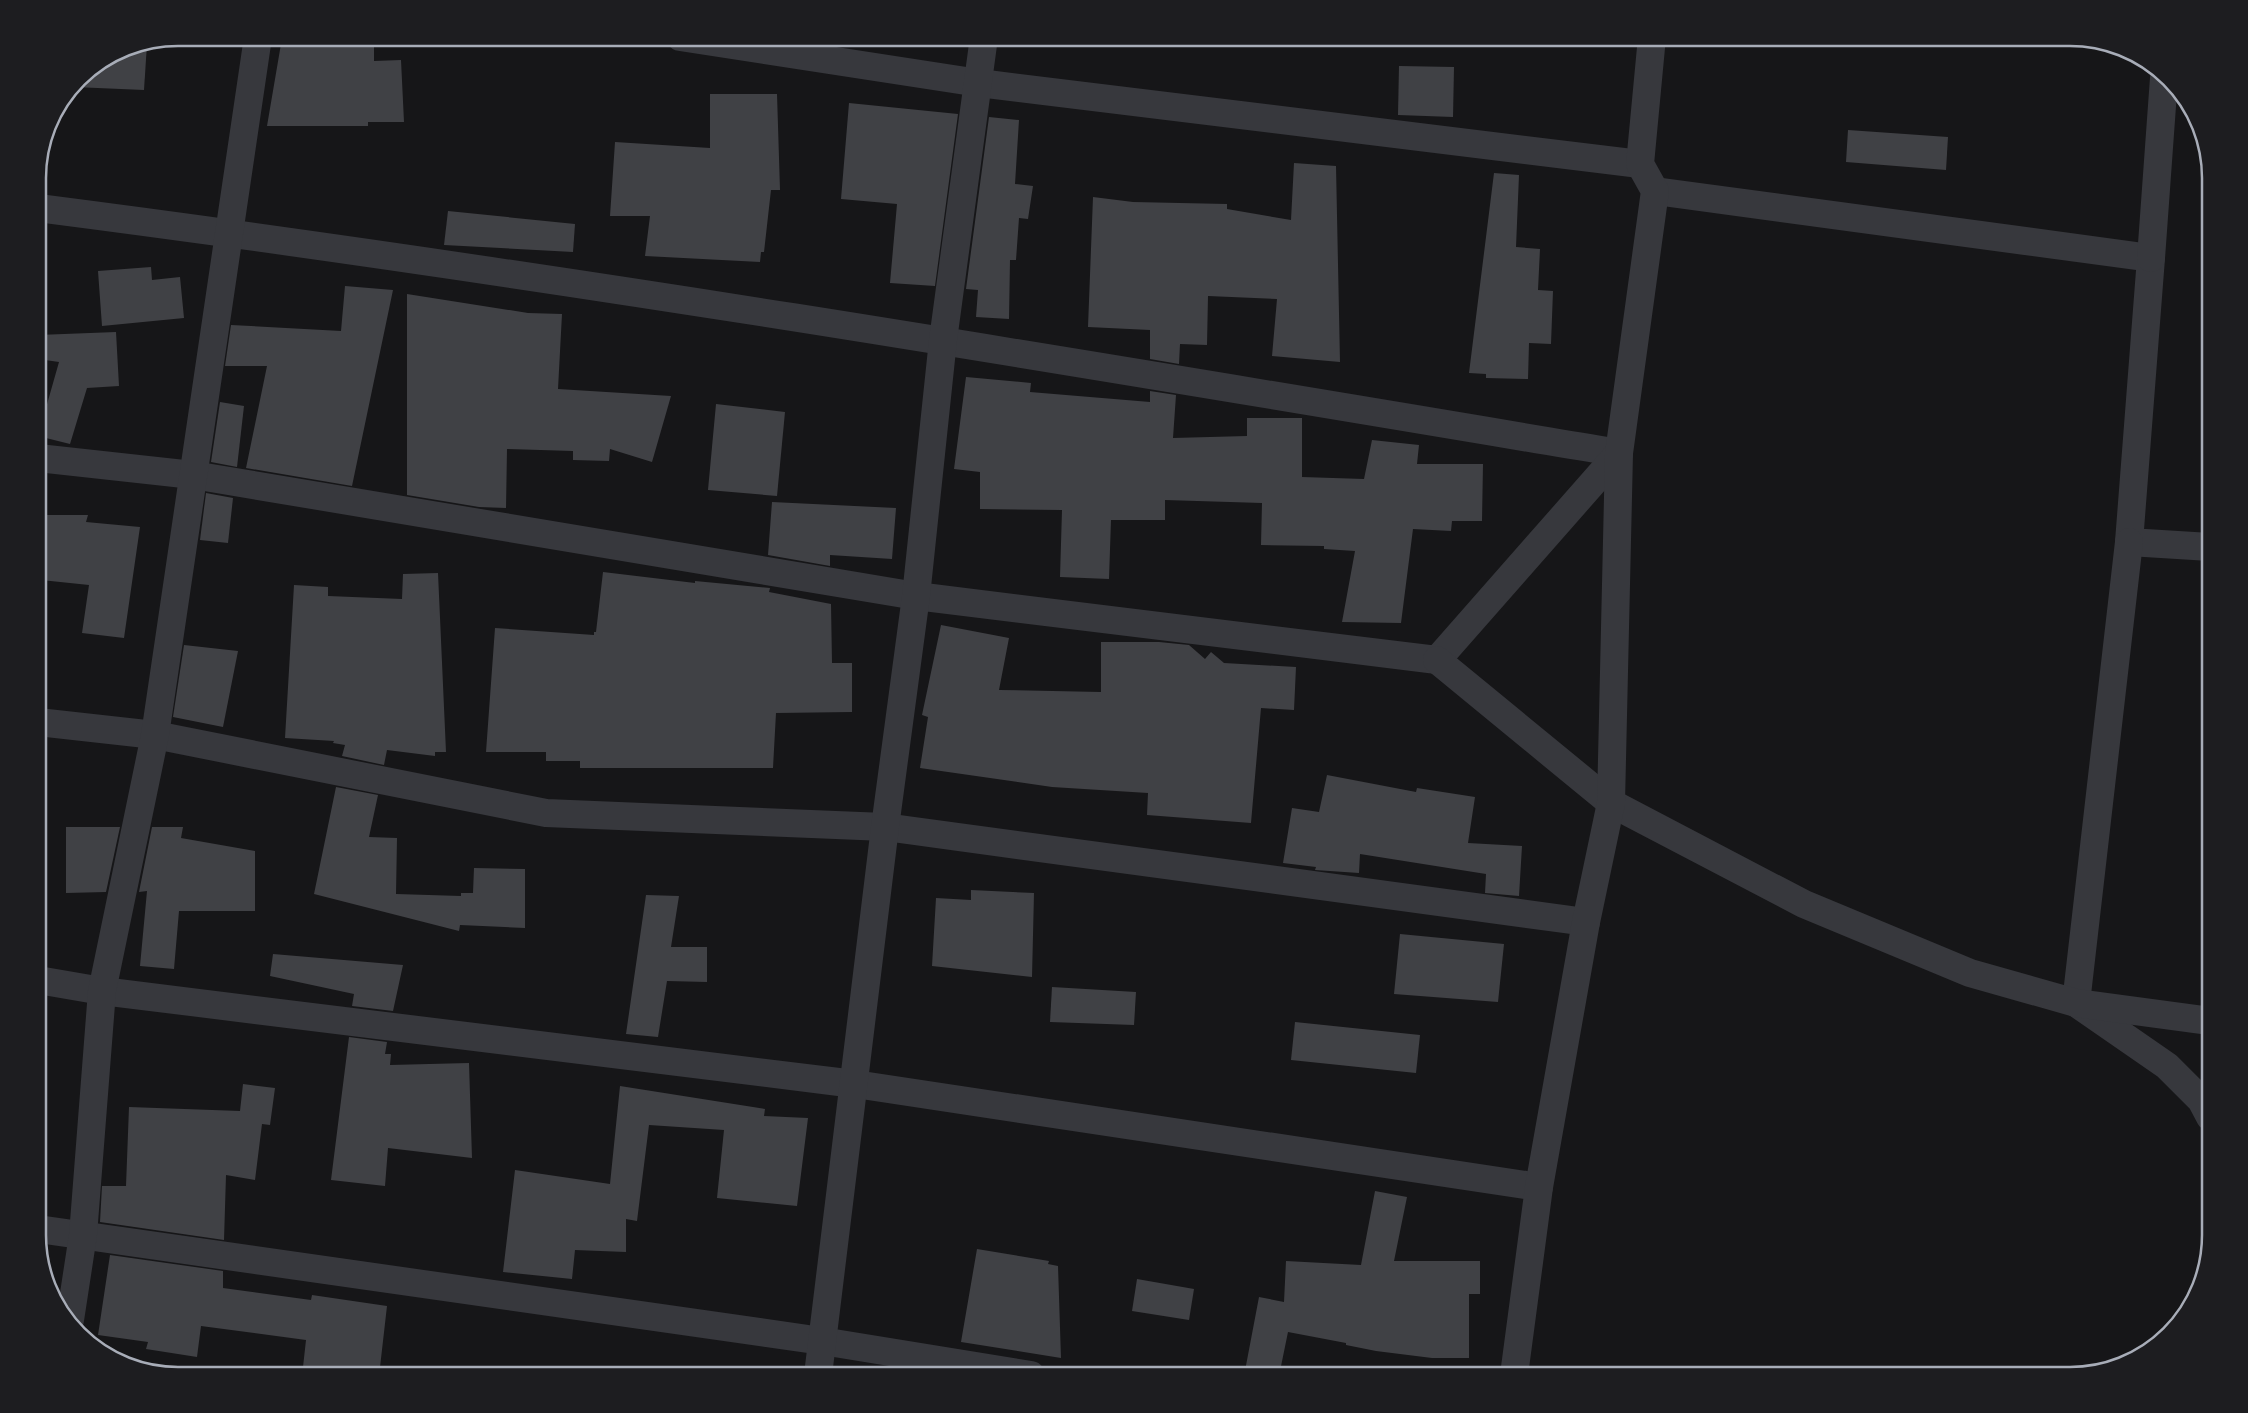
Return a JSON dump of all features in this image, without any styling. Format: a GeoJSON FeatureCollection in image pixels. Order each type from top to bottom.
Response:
{"type":"FeatureCollection","features":[{"type":"Feature","properties":{"kind":"street"},"geometry":{"type":"LineString","coordinates":[[71,1311],[83,1235],[102,991],[155,735],[257,46]]}},
{"type":"Feature","properties":{"kind":"street"},"geometry":{"type":"LineString","coordinates":[[733,46],[979,83],[1640,164]]}},
{"type":"Feature","properties":{"kind":"street"},"geometry":{"type":"LineString","coordinates":[[819,1367],[885,827],[916,596],[943,340],[983,46]]}},
{"type":"Feature","properties":{"kind":"street"},"geometry":{"type":"LineString","coordinates":[[1515,1367],[1539,1188],[1586,922],[1610,803],[1619,453],[1655,191],[1640,164],[1651,46]]}},
{"type":"Feature","properties":{"kind":"street"},"geometry":{"type":"LineString","coordinates":[[2076,1003],[2129,542],[2163,85]]}},
{"type":"Feature","properties":{"kind":"street"},"geometry":{"type":"LineString","coordinates":[[1655,191],[2151,258]]}},
{"type":"Feature","properties":{"kind":"street"},"geometry":{"type":"LineString","coordinates":[[47,209],[228,232],[943,340],[1619,453]]}},
{"type":"Feature","properties":{"kind":"street"},"geometry":{"type":"LineString","coordinates":[[1437,660],[1619,453]]}},
{"type":"Feature","properties":{"kind":"street"},"geometry":{"type":"LineString","coordinates":[[47,459],[193,475],[916,596],[1437,660],[1610,803],[1804,904],[1970,973],[2076,1003],[2202,1020]]}},
{"type":"Feature","properties":{"kind":"street"},"geometry":{"type":"LineString","coordinates":[[2129,542],[2202,547]]}},
{"type":"Feature","properties":{"kind":"street"},"geometry":{"type":"LineString","coordinates":[[47,723],[155,735],[546,813],[885,827],[1586,922]]}},
{"type":"Feature","properties":{"kind":"street"},"geometry":{"type":"LineString","coordinates":[[47,982],[102,991],[855,1084],[1539,1188]]}},
{"type":"Feature","properties":{"kind":"street"},"geometry":{"type":"LineString","coordinates":[[2076,1003],[2168,1066],[2202,1100]]}},
{"type":"Feature","properties":{"kind":"street"},"geometry":{"type":"LineString","coordinates":[[47,1230],[822,1341],[977,1367]]}},
{"type":"Feature","properties":{"kind":"building"},"geometry":{"type":"Polygon","coordinates":[[[281,46],[374,46],[374,61],[401,60],[404,122],[368,122],[368,126],[267,126],[281,46]]]}},
{"type":"Feature","properties":{"kind":"building"},"geometry":{"type":"Polygon","coordinates":[[[147,51],[144,90],[83,87],[112,64],[128,56],[147,51]]]}},
{"type":"Feature","properties":{"kind":"building"},"geometry":{"type":"Polygon","coordinates":[[[1399,66],[1454,67],[1453,117],[1398,115],[1399,66]]]}},
{"type":"Feature","properties":{"kind":"building"},"geometry":{"type":"Polygon","coordinates":[[[710,94],[777,94],[780,190],[771,190],[764,252],[761,252],[760,262],[645,256],[650,216],[610,216],[615,142],[710,148],[710,94]]]}},
{"type":"Feature","properties":{"kind":"building"},"geometry":{"type":"Polygon","coordinates":[[[849,103],[958,114],[935,286],[890,283],[897,204],[841,199],[849,103]]]}},
{"type":"Feature","properties":{"kind":"building"},"geometry":{"type":"Polygon","coordinates":[[[989,117],[1019,120],[1015,184],[1033,186],[1028,219],[1019,218],[1016,260],[1010,260],[1009,319],[976,317],[978,290],[966,289],[989,117]]]}},
{"type":"Feature","properties":{"kind":"building"},"geometry":{"type":"Polygon","coordinates":[[[1848,130],[1948,137],[1946,170],[1846,162],[1848,130]]]}},
{"type":"Feature","properties":{"kind":"building"},"geometry":{"type":"Polygon","coordinates":[[[1294,163],[1336,166],[1340,362],[1272,356],[1277,299],[1208,296],[1207,345],[1180,344],[1179,364],[1150,359],[1150,330],[1088,327],[1093,197],[1133,202],[1227,204],[1227,209],[1291,220],[1294,163]]]}},
{"type":"Feature","properties":{"kind":"building"},"geometry":{"type":"Polygon","coordinates":[[[1494,173],[1519,175],[1516,247],[1540,249],[1538,290],[1553,291],[1551,344],[1529,343],[1528,379],[1486,378],[1486,374],[1469,373],[1494,173]]]}},
{"type":"Feature","properties":{"kind":"building"},"geometry":{"type":"Polygon","coordinates":[[[448,211],[575,224],[573,252],[444,245],[448,211]]]}},
{"type":"Feature","properties":{"kind":"building"},"geometry":{"type":"Polygon","coordinates":[[[151,267],[152,280],[180,277],[184,318],[102,326],[98,271],[151,267]]]}},
{"type":"Feature","properties":{"kind":"building"},"geometry":{"type":"Polygon","coordinates":[[[345,286],[393,290],[352,486],[246,468],[267,366],[225,366],[231,325],[341,331],[345,286]]]}},
{"type":"Feature","properties":{"kind":"building"},"geometry":{"type":"Polygon","coordinates":[[[407,294],[528,313],[562,314],[558,389],[671,396],[652,462],[610,449],[609,461],[573,460],[573,451],[507,449],[506,508],[479,507],[407,495],[407,294]]]}},
{"type":"Feature","properties":{"kind":"building"},"geometry":{"type":"Polygon","coordinates":[[[116,332],[119,386],[87,388],[70,444],[47,438],[47,404],[59,362],[47,360],[47,335],[116,332]]]}},
{"type":"Feature","properties":{"kind":"building"},"geometry":{"type":"Polygon","coordinates":[[[966,377],[1031,383],[1030,392],[1150,402],[1150,391],[1176,395],[1173,438],[1247,436],[1247,418],[1302,418],[1302,477],[1364,479],[1372,440],[1419,445],[1417,464],[1483,464],[1482,521],[1452,521],[1451,531],[1413,529],[1401,623],[1342,622],[1355,551],[1324,549],[1324,546],[1261,545],[1262,503],[1165,500],[1165,520],[1111,520],[1109,579],[1060,577],[1062,510],[980,509],[980,472],[954,469],[966,377]]]}},
{"type":"Feature","properties":{"kind":"building"},"geometry":{"type":"Polygon","coordinates":[[[220,402],[244,406],[237,467],[211,462],[220,402]]]}},
{"type":"Feature","properties":{"kind":"building"},"geometry":{"type":"Polygon","coordinates":[[[716,404],[785,412],[777,496],[708,490],[716,404]]]}},
{"type":"Feature","properties":{"kind":"building"},"geometry":{"type":"Polygon","coordinates":[[[206,493],[233,498],[228,543],[200,540],[206,493]]]}},
{"type":"Feature","properties":{"kind":"building"},"geometry":{"type":"Polygon","coordinates":[[[772,502],[896,508],[892,559],[830,555],[830,566],[768,555],[772,502]]]}},
{"type":"Feature","properties":{"kind":"building"},"geometry":{"type":"Polygon","coordinates":[[[47,515],[88,515],[86,522],[140,527],[124,638],[82,633],[89,585],[47,581],[47,515]]]}},
{"type":"Feature","properties":{"kind":"building"},"geometry":{"type":"Polygon","coordinates":[[[603,572],[695,583],[695,581],[770,588],[769,592],[831,604],[832,663],[852,663],[852,712],[776,713],[773,768],[580,768],[580,761],[546,761],[546,752],[486,752],[495,628],[594,635],[594,632],[596,632],[603,572]]]}},
{"type":"Feature","properties":{"kind":"building"},"geometry":{"type":"Polygon","coordinates":[[[438,573],[446,752],[435,752],[435,756],[387,750],[384,765],[342,756],[345,745],[333,743],[334,741],[285,738],[294,585],[328,587],[328,596],[402,599],[403,574],[438,573]]]}},
{"type":"Feature","properties":{"kind":"building"},"geometry":{"type":"Polygon","coordinates":[[[941,625],[1009,638],[999,690],[1101,692],[1101,642],[1159,642],[1189,645],[1205,659],[1211,652],[1224,663],[1296,667],[1294,710],[1261,708],[1251,823],[1147,815],[1148,793],[1052,787],[920,768],[928,717],[922,715],[941,625]]]}},
{"type":"Feature","properties":{"kind":"building"},"geometry":{"type":"Polygon","coordinates":[[[184,645],[238,651],[223,727],[173,717],[184,645]]]}},
{"type":"Feature","properties":{"kind":"building"},"geometry":{"type":"Polygon","coordinates":[[[1327,775],[1416,792],[1417,788],[1475,797],[1468,843],[1522,846],[1519,896],[1485,893],[1486,874],[1360,854],[1359,873],[1315,870],[1316,867],[1283,863],[1292,808],[1319,812],[1327,775]]]}},
{"type":"Feature","properties":{"kind":"building"},"geometry":{"type":"Polygon","coordinates":[[[336,787],[378,795],[369,837],[397,838],[396,894],[461,896],[461,893],[473,893],[474,868],[525,869],[525,928],[460,925],[459,931],[314,894],[336,787]]]}},
{"type":"Feature","properties":{"kind":"building"},"geometry":{"type":"Polygon","coordinates":[[[66,827],[120,827],[106,892],[66,893],[66,827]]]}},
{"type":"Feature","properties":{"kind":"building"},"geometry":{"type":"Polygon","coordinates":[[[152,827],[183,827],[181,838],[255,851],[255,911],[179,911],[174,969],[140,966],[147,891],[139,892],[152,827]]]}},
{"type":"Feature","properties":{"kind":"building"},"geometry":{"type":"Polygon","coordinates":[[[971,890],[1034,893],[1032,977],[932,966],[936,898],[971,900],[971,890]]]}},
{"type":"Feature","properties":{"kind":"building"},"geometry":{"type":"Polygon","coordinates":[[[646,895],[679,896],[671,947],[707,947],[707,982],[667,981],[658,1037],[626,1034],[646,895]]]}},
{"type":"Feature","properties":{"kind":"building"},"geometry":{"type":"Polygon","coordinates":[[[1400,934],[1504,944],[1498,1002],[1394,994],[1400,934]]]}},
{"type":"Feature","properties":{"kind":"building"},"geometry":{"type":"Polygon","coordinates":[[[273,954],[403,965],[393,1011],[352,1006],[354,994],[270,976],[273,954]]]}},
{"type":"Feature","properties":{"kind":"building"},"geometry":{"type":"Polygon","coordinates":[[[1052,987],[1136,992],[1134,1025],[1050,1022],[1052,987]]]}},
{"type":"Feature","properties":{"kind":"building"},"geometry":{"type":"Polygon","coordinates":[[[1295,1022],[1420,1035],[1416,1073],[1291,1060],[1295,1022]]]}},
{"type":"Feature","properties":{"kind":"building"},"geometry":{"type":"Polygon","coordinates":[[[349,1037],[387,1042],[385,1054],[391,1054],[390,1065],[469,1063],[472,1158],[388,1148],[385,1186],[331,1180],[349,1037]]]}},
{"type":"Feature","properties":{"kind":"building"},"geometry":{"type":"Polygon","coordinates":[[[243,1084],[275,1088],[270,1125],[262,1124],[255,1180],[226,1175],[224,1240],[100,1222],[102,1186],[126,1186],[129,1107],[240,1111],[243,1084]]]}},
{"type":"Feature","properties":{"kind":"building"},"geometry":{"type":"Polygon","coordinates":[[[620,1086],[765,1109],[764,1116],[808,1118],[797,1206],[717,1198],[724,1130],[649,1125],[637,1221],[626,1219],[626,1252],[575,1250],[572,1279],[503,1272],[515,1170],[610,1184],[620,1086]]]}},
{"type":"Feature","properties":{"kind":"building"},"geometry":{"type":"Polygon","coordinates":[[[1375,1191],[1407,1197],[1394,1261],[1480,1261],[1480,1294],[1469,1294],[1469,1358],[1432,1358],[1376,1351],[1288,1332],[1281,1367],[1246,1367],[1259,1297],[1284,1302],[1286,1261],[1361,1265],[1375,1191]]]}},
{"type":"Feature","properties":{"kind":"building"},"geometry":{"type":"Polygon","coordinates":[[[977,1249],[1049,1261],[1048,1264],[1058,1266],[1061,1358],[961,1342],[977,1249]]]}},
{"type":"Feature","properties":{"kind":"building"},"geometry":{"type":"Polygon","coordinates":[[[110,1255],[223,1271],[223,1288],[311,1300],[312,1295],[387,1306],[380,1367],[303,1367],[306,1340],[201,1326],[197,1357],[146,1349],[148,1342],[98,1335],[110,1255]]]}},
{"type":"Feature","properties":{"kind":"building"},"geometry":{"type":"Polygon","coordinates":[[[1137,1279],[1194,1289],[1189,1320],[1132,1311],[1137,1279]]]}}]}
